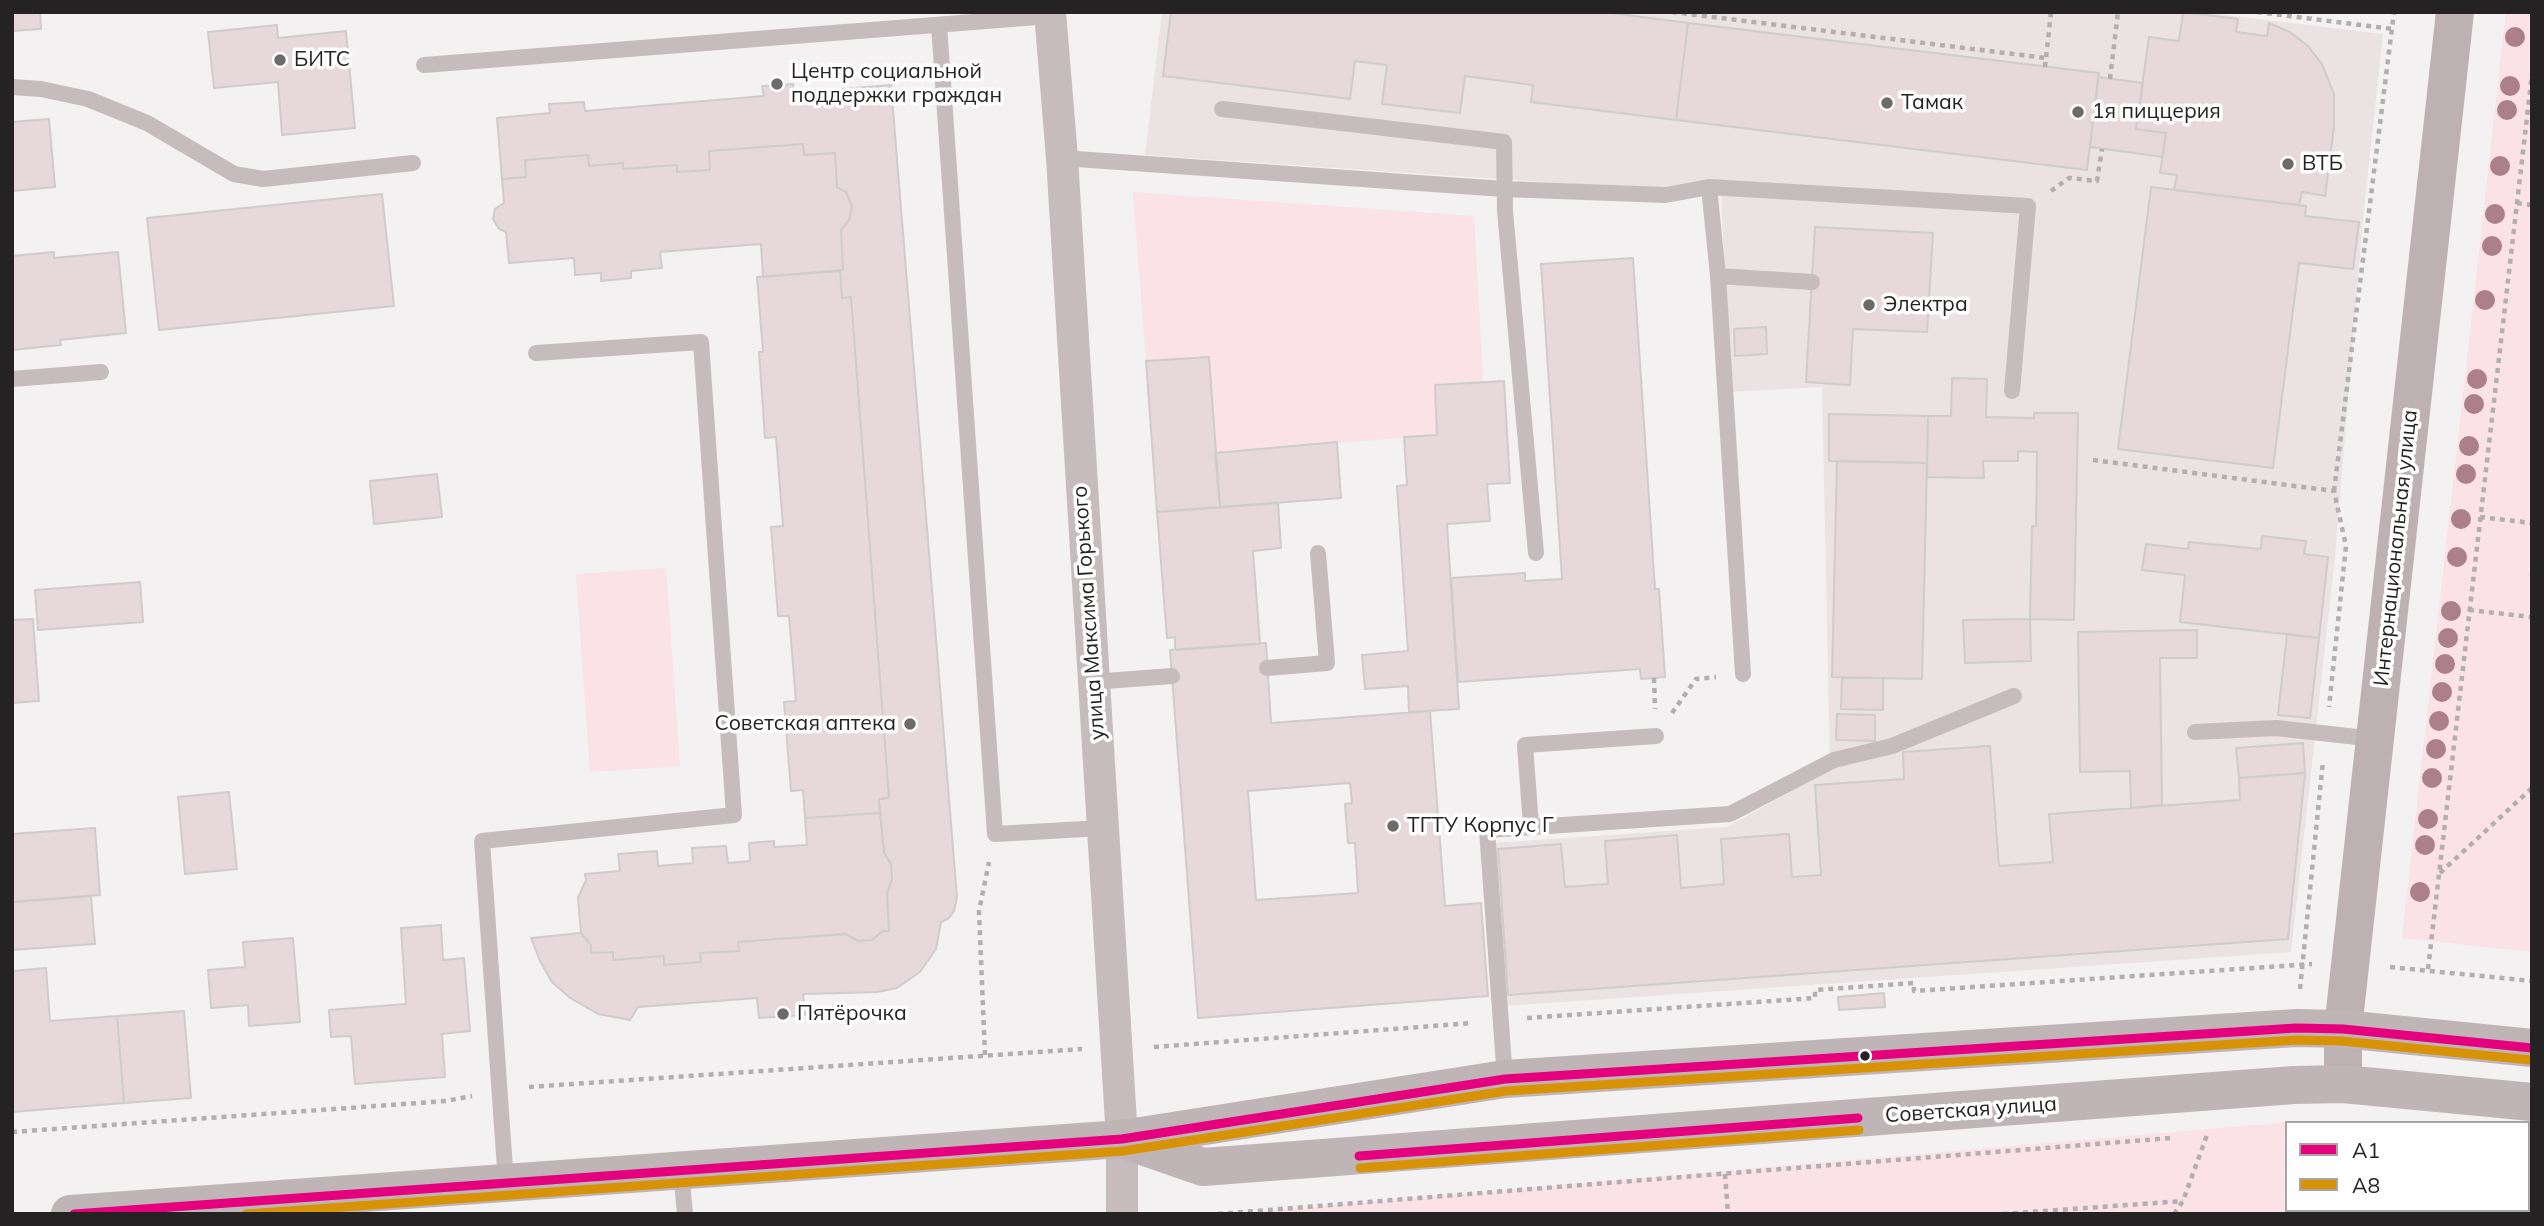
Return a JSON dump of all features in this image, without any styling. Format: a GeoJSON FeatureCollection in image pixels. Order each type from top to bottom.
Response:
{"type":"FeatureCollection","features":[{"type":"Feature","properties":{"kind":"main road","name":"Интернациональная улица"},"geometry":{"type":"LineString","coordinates":[[2343,1084],[2343,1029],[2455,12]]}},
{"type":"Feature","properties":{"kind":"main road","name":"Советская улица"},"geometry":{"type":"LineString","coordinates":[[70,1214],[376,1203],[506,1183],[1122,1139],[1505,1079],[2296,1028],[2343,1029],[2532,1048]]}},
{"type":"Feature","properties":{"kind":"main road","name":"Советская улица"},"geometry":{"type":"LineString","coordinates":[[1122,1139],[1203,1167],[2294,1085],[2343,1084],[2532,1102]]}},
{"type":"Feature","properties":{"kind":"street","name":"улица Максима Горького"},"geometry":{"type":"LineString","coordinates":[[1050,14],[1062,158],[1122,1139],[1122,1214]]}},
{"type":"Feature","properties":{"kind":"lane"},"geometry":{"type":"LineString","coordinates":[[424,65],[1050,14]]}},
{"type":"Feature","properties":{"kind":"lane"},"geometry":{"type":"LineString","coordinates":[[939,24],[995,834],[1103,828]]}},
{"type":"Feature","properties":{"kind":"lane"},"geometry":{"type":"LineString","coordinates":[[12,87],[41,89],[88,100],[147,123],[234,174],[263,179],[413,163]]}},
{"type":"Feature","properties":{"kind":"lane"},"geometry":{"type":"LineString","coordinates":[[1222,109],[1504,142],[1504,189],[1536,553]]}},
{"type":"Feature","properties":{"kind":"lane"},"geometry":{"type":"LineString","coordinates":[[1062,158],[1504,189],[1666,195],[1709,187],[2028,206],[2012,391]]}},
{"type":"Feature","properties":{"kind":"lane"},"geometry":{"type":"LineString","coordinates":[[1709,187],[1718,276],[1743,674]]}},
{"type":"Feature","properties":{"kind":"lane"},"geometry":{"type":"LineString","coordinates":[[1718,276],[1812,282]]}},
{"type":"Feature","properties":{"kind":"lane"},"geometry":{"type":"LineString","coordinates":[[506,1183],[482,841],[734,815],[701,342],[536,353]]}},
{"type":"Feature","properties":{"kind":"lane"},"geometry":{"type":"LineString","coordinates":[[12,379],[101,372]]}},
{"type":"Feature","properties":{"kind":"lane"},"geometry":{"type":"LineString","coordinates":[[1267,668],[1327,663],[1318,553]]}},
{"type":"Feature","properties":{"kind":"lane"},"geometry":{"type":"LineString","coordinates":[[1093,682],[1172,676]]}},
{"type":"Feature","properties":{"kind":"lane"},"geometry":{"type":"LineString","coordinates":[[1505,1079],[1487,830],[1730,814],[1833,760],[1892,746],[2014,696]]}},
{"type":"Feature","properties":{"kind":"lane"},"geometry":{"type":"LineString","coordinates":[[2194,732],[2276,728],[2375,739]]}},
{"type":"Feature","properties":{"kind":"lane"},"geometry":{"type":"LineString","coordinates":[[1531,826],[1525,745],[1656,736]]}},
{"type":"Feature","properties":{"kind":"lane"},"geometry":{"type":"LineString","coordinates":[[681,1171],[685,1214]]}},
{"type":"Feature","properties":{"kind":"path"},"geometry":{"type":"LineString","coordinates":[[1672,12],[2046,58]]}},
{"type":"Feature","properties":{"kind":"path"},"geometry":{"type":"LineString","coordinates":[[2045,66],[2051,12]]}},
{"type":"Feature","properties":{"kind":"path"},"geometry":{"type":"LineString","coordinates":[[2110,79],[2118,12]]}},
{"type":"Feature","properties":{"kind":"path"},"geometry":{"type":"LineString","coordinates":[[2257,12],[2393,29]]}},
{"type":"Feature","properties":{"kind":"path"},"geometry":{"type":"LineString","coordinates":[[2334,491],[2394,12]]}},
{"type":"Feature","properties":{"kind":"path"},"geometry":{"type":"LineString","coordinates":[[2428,970],[2532,74]]}},
{"type":"Feature","properties":{"kind":"path"},"geometry":{"type":"LineString","coordinates":[[2028,206],[2069,178],[2097,181],[2102,149]]}},
{"type":"Feature","properties":{"kind":"path"},"geometry":{"type":"LineString","coordinates":[[2517,203],[2532,205]]}},
{"type":"Feature","properties":{"kind":"path"},"geometry":{"type":"LineString","coordinates":[[2356,244],[2365,246]]}},
{"type":"Feature","properties":{"kind":"path"},"geometry":{"type":"LineString","coordinates":[[2480,517],[2532,523]]}},
{"type":"Feature","properties":{"kind":"path"},"geometry":{"type":"LineString","coordinates":[[2469,610],[2532,617]]}},
{"type":"Feature","properties":{"kind":"path"},"geometry":{"type":"LineString","coordinates":[[2439,873],[2532,788]]}},
{"type":"Feature","properties":{"kind":"path"},"geometry":{"type":"LineString","coordinates":[[985,1055],[979,911],[995,834]]}},
{"type":"Feature","properties":{"kind":"path"},"geometry":{"type":"LineString","coordinates":[[12,1132],[446,1101],[499,1090],[985,1055],[1183,1046],[1815,998],[1815,990],[1914,983],[1914,991],[2302,964],[2428,970],[2532,981]]}},
{"type":"Feature","properties":{"kind":"path"},"geometry":{"type":"LineString","coordinates":[[2193,1136],[2220,1134]]}},
{"type":"Feature","properties":{"kind":"path"},"geometry":{"type":"LineString","coordinates":[[2174,1214],[2183,1200],[2207,1135]]}},
{"type":"Feature","properties":{"kind":"path"},"geometry":{"type":"LineString","coordinates":[[1218,1214],[2179,1138]]}},
{"type":"Feature","properties":{"kind":"path"},"geometry":{"type":"LineString","coordinates":[[1725,1174],[1728,1214]]}},
{"type":"Feature","properties":{"kind":"path"},"geometry":{"type":"LineString","coordinates":[[2003,1214],[2183,1200]]}},
{"type":"Feature","properties":{"kind":"shaded area"},"geometry":{"type":"Polygon","coordinates":[[[1162,12],[2200,12],[2383,34],[2363,218],[2335,557],[2291,952],[1504,1006],[1493,843],[1727,827],[1830,770],[1822,387],[1730,392],[1721,194],[1145,155],[1162,12]]]}},
{"type":"Feature","properties":{"kind":"shaded area"},"geometry":{"type":"Polygon","coordinates":[[[2506,12],[2532,12],[2532,562],[2528,568],[2532,575],[2532,952],[2402,938],[2506,12]]]}},
{"type":"Feature","properties":{"kind":"shaded area"},"geometry":{"type":"Polygon","coordinates":[[[1133,192],[1474,216],[1483,382],[1435,385],[1437,435],[1215,453],[1146,361],[1133,192]]]}},
{"type":"Feature","properties":{"kind":"shaded area"},"geometry":{"type":"Polygon","coordinates":[[[666,568],[680,766],[590,772],[576,574],[666,568]]]}},
{"type":"Feature","properties":{"kind":"shaded area"},"geometry":{"type":"Polygon","coordinates":[[[2285,1122],[2285,1212],[2295,1212],[2295,1214],[1230,1214],[2285,1122]]]}},
{"type":"Feature","properties":{"kind":"building"},"geometry":{"type":"Polygon","coordinates":[[[12,12],[40,12],[41,29],[12,31],[12,12]]]}},
{"type":"Feature","properties":{"kind":"building"},"geometry":{"type":"Polygon","coordinates":[[[1171,12],[1604,12],[1688,23],[1676,120],[1531,102],[1533,85],[1465,76],[1460,113],[1382,104],[1387,65],[1355,61],[1350,99],[1163,76],[1171,12]]]}},
{"type":"Feature","properties":{"kind":"building"},"geometry":{"type":"Polygon","coordinates":[[[2183,12],[2238,19],[2236,32],[2267,36],[2269,23],[2290,32],[2308,46],[2322,64],[2334,94],[2334,127],[2325,196],[2302,192],[2299,205],[2174,190],[2177,175],[2160,173],[2166,133],[2136,129],[2149,37],[2179,41],[2183,12]]]}},
{"type":"Feature","properties":{"kind":"building","name":"Тамак"},"geometry":{"type":"Polygon","coordinates":[[[1688,23],[2099,73],[2087,170],[1676,120],[1688,23]]]}},
{"type":"Feature","properties":{"kind":"building","name":"БИТС"},"geometry":{"type":"Polygon","coordinates":[[[277,25],[278,38],[346,31],[355,128],[282,135],[278,82],[214,88],[208,32],[277,25]]]}},
{"type":"Feature","properties":{"kind":"building"},"geometry":{"type":"Polygon","coordinates":[[[2098,77],[2143,83],[2136,129],[2166,133],[2163,157],[2090,147],[2098,77]]]}},
{"type":"Feature","properties":{"kind":"building"},"geometry":{"type":"Polygon","coordinates":[[[793,84],[794,93],[891,85],[957,897],[954,911],[949,918],[941,922],[936,949],[920,972],[897,988],[877,992],[803,994],[805,1015],[759,1018],[757,998],[638,1007],[630,1020],[598,1014],[570,998],[552,982],[531,938],[581,933],[591,945],[591,953],[613,952],[613,960],[664,956],[664,965],[701,962],[700,953],[739,951],[738,942],[845,934],[858,941],[872,940],[883,931],[889,931],[887,893],[892,879],[891,864],[884,853],[879,799],[889,798],[851,297],[842,298],[840,271],[843,270],[841,230],[849,220],[852,206],[846,192],[837,187],[835,153],[804,155],[803,144],[709,151],[710,170],[677,172],[677,165],[623,169],[623,163],[589,166],[588,155],[525,160],[526,177],[502,179],[497,118],[550,113],[549,104],[584,102],[585,111],[764,96],[762,86],[793,84]]]}},
{"type":"Feature","properties":{"kind":"building"},"geometry":{"type":"Polygon","coordinates":[[[49,119],[55,187],[12,191],[12,122],[49,119]]]}},
{"type":"Feature","properties":{"kind":"building"},"geometry":{"type":"Polygon","coordinates":[[[803,144],[804,155],[835,153],[837,187],[846,192],[852,206],[849,220],[841,230],[843,270],[763,277],[761,244],[660,252],[662,268],[631,271],[631,278],[601,281],[601,273],[575,275],[574,258],[509,263],[506,232],[499,229],[493,219],[495,209],[504,203],[502,179],[526,177],[525,160],[588,155],[589,166],[623,163],[623,169],[677,165],[677,172],[710,170],[709,151],[803,144]]]}},
{"type":"Feature","properties":{"kind":"building"},"geometry":{"type":"Polygon","coordinates":[[[2151,187],[2306,206],[2305,216],[2359,222],[2353,269],[2299,263],[2273,468],[2118,449],[2151,187]]]}},
{"type":"Feature","properties":{"kind":"building"},"geometry":{"type":"Polygon","coordinates":[[[382,194],[394,306],[159,330],[147,218],[382,194]]]}},
{"type":"Feature","properties":{"kind":"building","name":"Электра"},"geometry":{"type":"Polygon","coordinates":[[[1815,227],[1933,233],[1927,332],[1853,329],[1850,385],[1806,382],[1815,227]]]}},
{"type":"Feature","properties":{"kind":"building"},"geometry":{"type":"Polygon","coordinates":[[[54,252],[54,258],[118,252],[126,333],[60,340],[61,345],[12,350],[12,256],[54,252]]]}},
{"type":"Feature","properties":{"kind":"building"},"geometry":{"type":"Polygon","coordinates":[[[1633,258],[1655,589],[1659,589],[1665,677],[1641,679],[1640,669],[1458,682],[1451,578],[1525,573],[1525,581],[1562,579],[1541,264],[1633,258]]]}},
{"type":"Feature","properties":{"kind":"building"},"geometry":{"type":"Polygon","coordinates":[[[840,271],[842,298],[851,297],[889,798],[879,799],[880,813],[805,818],[803,790],[791,791],[784,702],[796,701],[789,616],[778,616],[771,527],[783,526],[776,437],[765,438],[759,352],[763,352],[757,277],[840,271]]]}},
{"type":"Feature","properties":{"kind":"building"},"geometry":{"type":"Polygon","coordinates":[[[1766,327],[1767,354],[1735,356],[1734,329],[1766,327]]]}},
{"type":"Feature","properties":{"kind":"building"},"geometry":{"type":"Polygon","coordinates":[[[1209,357],[1220,507],[1157,512],[1146,361],[1209,357]]]}},
{"type":"Feature","properties":{"kind":"building"},"geometry":{"type":"Polygon","coordinates":[[[1952,378],[1987,379],[1986,417],[2034,418],[2034,413],[2078,413],[2074,620],[2030,619],[2037,452],[2018,451],[2018,461],[1983,461],[1984,478],[1927,477],[1928,416],[1951,416],[1952,378]]]}},
{"type":"Feature","properties":{"kind":"building"},"geometry":{"type":"Polygon","coordinates":[[[1504,381],[1510,483],[1487,484],[1490,521],[1447,524],[1459,709],[1409,712],[1408,686],[1365,689],[1362,655],[1408,651],[1397,486],[1407,485],[1404,437],[1437,435],[1435,385],[1504,381]]]}},
{"type":"Feature","properties":{"kind":"building"},"geometry":{"type":"Polygon","coordinates":[[[1829,414],[1928,416],[1927,463],[1829,461],[1829,414]]]}},
{"type":"Feature","properties":{"kind":"building"},"geometry":{"type":"Polygon","coordinates":[[[1337,442],[1341,498],[1220,507],[1215,453],[1337,442]]]}},
{"type":"Feature","properties":{"kind":"building"},"geometry":{"type":"Polygon","coordinates":[[[1837,461],[1927,463],[1922,679],[1832,677],[1837,461]]]}},
{"type":"Feature","properties":{"kind":"building"},"geometry":{"type":"Polygon","coordinates":[[[437,474],[442,517],[374,524],[370,481],[437,474]]]}},
{"type":"Feature","properties":{"kind":"building"},"geometry":{"type":"Polygon","coordinates":[[[1278,503],[1281,548],[1253,551],[1260,644],[1175,650],[1175,637],[1167,638],[1157,512],[1278,503]]]}},
{"type":"Feature","properties":{"kind":"building"},"geometry":{"type":"Polygon","coordinates":[[[2262,536],[2306,541],[2304,554],[2328,557],[2319,638],[2180,622],[2185,575],[2142,570],[2146,544],[2188,549],[2189,542],[2261,549],[2262,536]]]}},
{"type":"Feature","properties":{"kind":"building"},"geometry":{"type":"Polygon","coordinates":[[[140,582],[143,622],[38,630],[35,590],[140,582]]]}},
{"type":"Feature","properties":{"kind":"building"},"geometry":{"type":"Polygon","coordinates":[[[33,619],[39,701],[12,703],[12,620],[33,619]]]}},
{"type":"Feature","properties":{"kind":"building"},"geometry":{"type":"Polygon","coordinates":[[[2030,619],[2031,661],[1965,663],[1963,620],[2030,619]]]}},
{"type":"Feature","properties":{"kind":"building"},"geometry":{"type":"Polygon","coordinates":[[[2197,630],[2197,658],[2160,658],[2162,805],[2131,808],[2130,771],[2080,772],[2078,632],[2197,630]]]}},
{"type":"Feature","properties":{"kind":"building"},"geometry":{"type":"Polygon","coordinates":[[[2287,634],[2319,638],[2310,718],[2278,715],[2287,634]]]}},
{"type":"Feature","properties":{"kind":"building","name":"ТГТУ Корпус Г"},"geometry":{"type":"Polygon","coordinates":[[[1266,643],[1271,723],[1430,711],[1445,906],[1481,903],[1488,996],[1198,1018],[1170,650],[1266,643]],[[1350,783],[1248,791],[1256,900],[1358,893],[1355,843],[1348,843],[1345,804],[1352,803],[1350,783]]]}},
{"type":"Feature","properties":{"kind":"building"},"geometry":{"type":"Polygon","coordinates":[[[1842,678],[1883,678],[1883,710],[1841,709],[1842,678]]]}},
{"type":"Feature","properties":{"kind":"building"},"geometry":{"type":"Polygon","coordinates":[[[1837,714],[1875,715],[1875,741],[1836,740],[1837,714]]]}},
{"type":"Feature","properties":{"kind":"building"},"geometry":{"type":"Polygon","coordinates":[[[2303,743],[2305,773],[2239,778],[2236,748],[2303,743]]]}},
{"type":"Feature","properties":{"kind":"building"},"geometry":{"type":"Polygon","coordinates":[[[1990,746],[1999,866],[2053,862],[2049,814],[2240,800],[2239,778],[2305,773],[2288,939],[1508,995],[1498,849],[1561,844],[1565,887],[1608,884],[1605,841],[1677,835],[1681,888],[1724,884],[1721,839],[1789,834],[1792,877],[1821,875],[1815,785],[1904,779],[1903,752],[1990,746]]]}},
{"type":"Feature","properties":{"kind":"building"},"geometry":{"type":"Polygon","coordinates":[[[229,792],[237,869],[185,874],[178,797],[229,792]]]}},
{"type":"Feature","properties":{"kind":"building"},"geometry":{"type":"Polygon","coordinates":[[[880,813],[884,853],[891,864],[892,879],[887,893],[889,931],[883,931],[872,940],[858,941],[845,934],[738,942],[739,951],[700,953],[701,962],[664,965],[664,956],[613,960],[613,952],[591,953],[591,945],[581,933],[578,898],[586,880],[585,874],[620,871],[618,854],[657,851],[658,866],[693,863],[692,848],[726,846],[728,863],[750,861],[749,843],[774,841],[774,847],[807,845],[805,818],[880,813]]]}},
{"type":"Feature","properties":{"kind":"building"},"geometry":{"type":"Polygon","coordinates":[[[95,828],[100,895],[12,902],[12,834],[95,828]]]}},
{"type":"Feature","properties":{"kind":"building"},"geometry":{"type":"Polygon","coordinates":[[[91,896],[95,944],[12,950],[12,902],[91,896]]]}},
{"type":"Feature","properties":{"kind":"building"},"geometry":{"type":"Polygon","coordinates":[[[441,925],[443,960],[464,958],[470,1031],[442,1034],[445,1077],[355,1084],[351,1036],[331,1037],[329,1010],[406,1004],[401,928],[441,925]]]}},
{"type":"Feature","properties":{"kind":"building"},"geometry":{"type":"Polygon","coordinates":[[[293,938],[300,1022],[249,1026],[248,1005],[211,1008],[208,970],[245,967],[243,942],[293,938]]]}},
{"type":"Feature","properties":{"kind":"building"},"geometry":{"type":"Polygon","coordinates":[[[46,968],[50,1021],[117,1016],[124,1103],[12,1112],[12,971],[46,968]]]}},
{"type":"Feature","properties":{"kind":"building"},"geometry":{"type":"Polygon","coordinates":[[[1884,993],[1885,1007],[1839,1010],[1838,997],[1884,993]]]}},
{"type":"Feature","properties":{"kind":"building"},"geometry":{"type":"Polygon","coordinates":[[[184,1011],[191,1098],[124,1103],[117,1016],[184,1011]]]}},
{"type":"Feature","properties":{"kind":"building"},"geometry":{"type":"Polygon","coordinates":[[[2532,1204],[2532,1214],[2394,1214],[2530,1212],[2532,1204]]]}},
{"type":"Feature","properties":{"kind":"transit line","name":"А1"},"geometry":{"type":"LineString","coordinates":[[74,1214],[1122,1139],[1505,1079],[2296,1028],[2343,1029],[2532,1048]]}},
{"type":"Feature","properties":{"kind":"transit line","name":"А8"},"geometry":{"type":"LineString","coordinates":[[246,1214],[1123,1151],[1506,1091],[2296,1040],[2342,1041],[2531,1060]]}},
{"type":"Feature","properties":{"kind":"transit line","name":"А1"},"geometry":{"type":"LineString","coordinates":[[1359,1156],[1858,1118]]}},
{"type":"Feature","properties":{"kind":"transit line","name":"А8"},"geometry":{"type":"LineString","coordinates":[[1360,1168],[1859,1130]]}},
{"type":"Feature","properties":{"kind":"place","name":"БИТС"},"geometry":{"type":"Point","coordinates":[280,60]}},
{"type":"Feature","properties":{"kind":"place","name":"Центр социальной поддержки граждан"},"geometry":{"type":"Point","coordinates":[777,84]}},
{"type":"Feature","properties":{"kind":"place","name":"Тамак"},"geometry":{"type":"Point","coordinates":[1887,103]}},
{"type":"Feature","properties":{"kind":"place","name":"1я пиццерия"},"geometry":{"type":"Point","coordinates":[2078,112]}},
{"type":"Feature","properties":{"kind":"place","name":"ВТБ"},"geometry":{"type":"Point","coordinates":[2288,164]}},
{"type":"Feature","properties":{"kind":"place","name":"Электра"},"geometry":{"type":"Point","coordinates":[1869,305]}},
{"type":"Feature","properties":{"kind":"place","name":"Советская аптека"},"geometry":{"type":"Point","coordinates":[910,724]}},
{"type":"Feature","properties":{"kind":"place","name":"ТГТУ Корпус Г"},"geometry":{"type":"Point","coordinates":[1393,826]}},
{"type":"Feature","properties":{"kind":"place","name":"Пятёрочка"},"geometry":{"type":"Point","coordinates":[783,1014]}}]}
